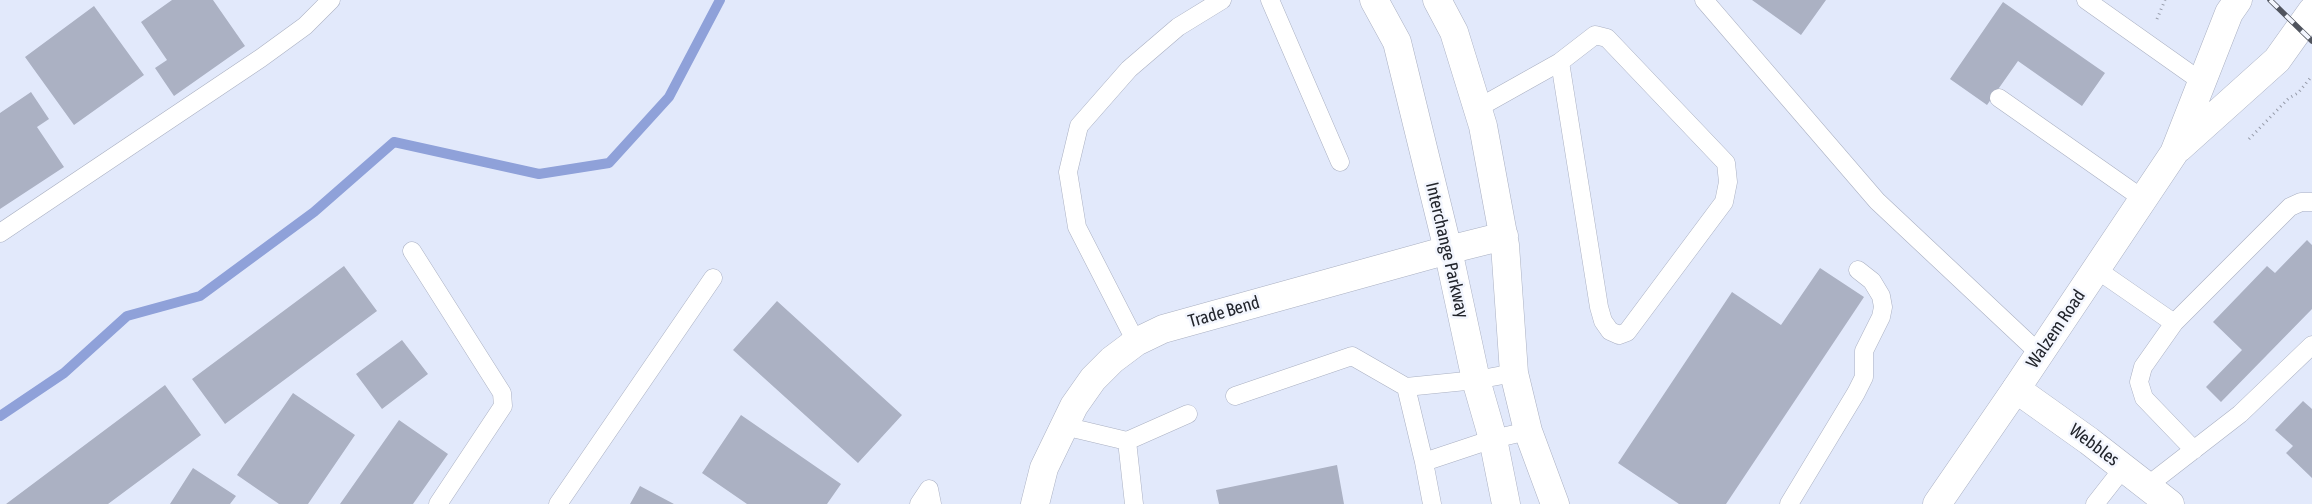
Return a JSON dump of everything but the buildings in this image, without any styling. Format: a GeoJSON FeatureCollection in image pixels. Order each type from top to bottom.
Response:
{"type":"FeatureCollection","features":[{"type":"Feature","properties":{"kind":"street","name":"Interchange Parkway"},"geometry":{"type":"LineString","coordinates":[[1374,0],[1397,42],[1448,250],[1476,380],[1493,439],[1506,504]]}},
{"type":"Feature","properties":{"kind":"street"},"geometry":{"type":"LineString","coordinates":[[1437,0],[1454,32],[1483,126],[1504,236],[1514,373],[1528,431],[1555,504]]}},
{"type":"Feature","properties":{"kind":"street","name":"Walzem Road"},"geometry":{"type":"LineString","coordinates":[[1936,504],[2040,354],[2174,153],[2233,4]]}},
{"type":"Feature","properties":{"kind":"street","name":"Walzem Road"},"geometry":{"type":"LineString","coordinates":[[2174,153],[2277,60],[2309,18]]}},
{"type":"Feature","properties":{"kind":"street","name":"Trade Bend"},"geometry":{"type":"LineString","coordinates":[[1035,504],[1044,468],[1074,406],[1094,379],[1112,360],[1136,342],[1163,329],[1504,236]]}},
{"type":"Feature","properties":{"kind":"street","name":"Webbles"},"geometry":{"type":"LineString","coordinates":[[2016,389],[2124,467],[2170,504]]}},
{"type":"Feature","properties":{"kind":"lane"},"geometry":{"type":"LineString","coordinates":[[0,233],[261,58],[305,26],[331,0]]}},
{"type":"Feature","properties":{"kind":"lane"},"geometry":{"type":"LineString","coordinates":[[1136,342],[1076,227],[1068,172],[1079,126],[1129,69],[1178,28],[1222,0]]}},
{"type":"Feature","properties":{"kind":"lane"},"geometry":{"type":"LineString","coordinates":[[1270,0],[1340,162]]}},
{"type":"Feature","properties":{"kind":"lane"},"geometry":{"type":"LineString","coordinates":[[1704,0],[1878,201],[2040,354]]}},
{"type":"Feature","properties":{"kind":"lane"},"geometry":{"type":"LineString","coordinates":[[2086,0],[2202,82]]}},
{"type":"Feature","properties":{"kind":"lane"},"geometry":{"type":"LineString","coordinates":[[1478,108],[1560,62],[1596,35],[1607,38],[1726,163],[1728,182],[1724,202],[1628,332],[1619,335],[1610,331],[1603,321],[1599,307],[1560,62]]}},
{"type":"Feature","properties":{"kind":"lane"},"geometry":{"type":"LineString","coordinates":[[1999,98],[2143,199]]}},
{"type":"Feature","properties":{"kind":"lane"},"geometry":{"type":"LineString","coordinates":[[2194,450],[2144,398],[2139,382],[2143,367],[2174,323],[2290,208],[2301,202],[2312,202]]}},
{"type":"Feature","properties":{"kind":"lane"},"geometry":{"type":"LineString","coordinates":[[412,251],[502,393],[503,406],[438,504]]}},
{"type":"Feature","properties":{"kind":"lane"},"geometry":{"type":"LineString","coordinates":[[2096,269],[2174,323]]}},
{"type":"Feature","properties":{"kind":"lane"},"geometry":{"type":"LineString","coordinates":[[1789,504],[1864,377],[1864,351],[1881,317],[1883,307],[1881,296],[1872,281],[1858,270]]}},
{"type":"Feature","properties":{"kind":"lane"},"geometry":{"type":"LineString","coordinates":[[558,504],[713,278]]}},
{"type":"Feature","properties":{"kind":"lane"},"geometry":{"type":"LineString","coordinates":[[2147,486],[2240,414],[2312,345]]}},
{"type":"Feature","properties":{"kind":"lane"},"geometry":{"type":"LineString","coordinates":[[1235,396],[1352,356],[1406,387],[1476,380],[1514,373]]}},
{"type":"Feature","properties":{"kind":"lane"},"geometry":{"type":"LineString","coordinates":[[1406,387],[1432,504]]}},
{"type":"Feature","properties":{"kind":"lane"},"geometry":{"type":"LineString","coordinates":[[1064,426],[1127,441],[1188,414]]}},
{"type":"Feature","properties":{"kind":"lane"},"geometry":{"type":"LineString","coordinates":[[1424,462],[1493,439],[1528,431]]}},
{"type":"Feature","properties":{"kind":"lane"},"geometry":{"type":"LineString","coordinates":[[1127,441],[1134,504]]}},
{"type":"Feature","properties":{"kind":"lane"},"geometry":{"type":"LineString","coordinates":[[2095,504],[2124,467]]}},
{"type":"Feature","properties":{"kind":"lane"},"geometry":{"type":"LineString","coordinates":[[919,504],[929,489],[932,504]]}},
{"type":"Feature","properties":{"kind":"path"},"geometry":{"type":"LineString","coordinates":[[2154,26],[2165,0]]}},
{"type":"Feature","properties":{"kind":"path"},"geometry":{"type":"LineString","coordinates":[[2249,140],[2289,98],[2298,93],[2312,76]]}},
{"type":"Feature","properties":{"kind":"waterway"},"geometry":{"type":"LineString","coordinates":[[0,416],[64,373],[127,316],[200,296],[314,212],[394,142],[539,174],[609,163],[669,97],[720,0]]}},
{"type":"Feature","properties":{"kind":"railway"},"geometry":{"type":"LineString","coordinates":[[2270,0],[2312,41]]}}]}
